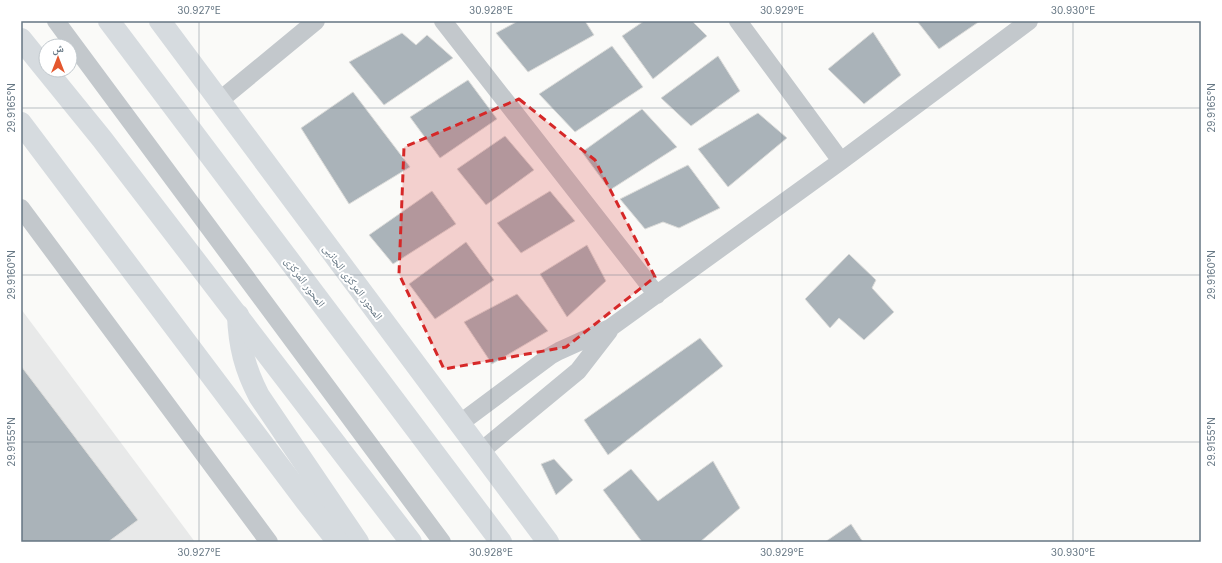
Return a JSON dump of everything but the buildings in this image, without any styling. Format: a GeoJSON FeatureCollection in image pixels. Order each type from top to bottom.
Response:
{"type":"FeatureCollection","features":[{"type":"Feature","properties":{"kind":"main road","name":"المحور المركزى"},"geometry":{"type":"LineString","coordinates":[[109,21],[501,542]]}},
{"type":"Feature","properties":{"kind":"main road","name":"المحور المركزى الجانبى"},"geometry":{"type":"LineString","coordinates":[[160,21],[548,542]]}},
{"type":"Feature","properties":{"kind":"main road"},"geometry":{"type":"LineString","coordinates":[[21,39],[38,60]]}},
{"type":"Feature","properties":{"kind":"main road"},"geometry":{"type":"LineString","coordinates":[[52,78],[102,139],[238,315],[411,542]]}},
{"type":"Feature","properties":{"kind":"main road"},"geometry":{"type":"LineString","coordinates":[[21,123],[338,542]]}},
{"type":"Feature","properties":{"kind":"main road"},"geometry":{"type":"LineString","coordinates":[[238,315],[240,348],[251,381],[259,396],[358,542]]}},
{"type":"Feature","properties":{"kind":"street"},"geometry":{"type":"LineString","coordinates":[[56,21],[442,542]]}},
{"type":"Feature","properties":{"kind":"street"},"geometry":{"type":"LineString","coordinates":[[219,101],[316,21]]}},
{"type":"Feature","properties":{"kind":"street"},"geometry":{"type":"LineString","coordinates":[[444,21],[657,294]]}},
{"type":"Feature","properties":{"kind":"street"},"geometry":{"type":"LineString","coordinates":[[738,21],[841,161]]}},
{"type":"Feature","properties":{"kind":"street"},"geometry":{"type":"LineString","coordinates":[[459,424],[550,356],[610,328],[841,161],[1029,21]]}},
{"type":"Feature","properties":{"kind":"street"},"geometry":{"type":"LineString","coordinates":[[21,208],[269,542]]}},
{"type":"Feature","properties":{"kind":"street"},"geometry":{"type":"LineString","coordinates":[[480,452],[578,371],[610,328]]}},
{"type":"Feature","properties":{"kind":"highlighted area"},"geometry":{"type":"Polygon","coordinates":[[[519,99],[595,160],[655,277],[566,347],[444,369],[399,274],[404,147],[519,99]]]}},
{"type":"Feature","properties":{"kind":"shaded area"},"geometry":{"type":"Polygon","coordinates":[[[21,309],[195,542],[21,542],[21,309]]]}}]}
